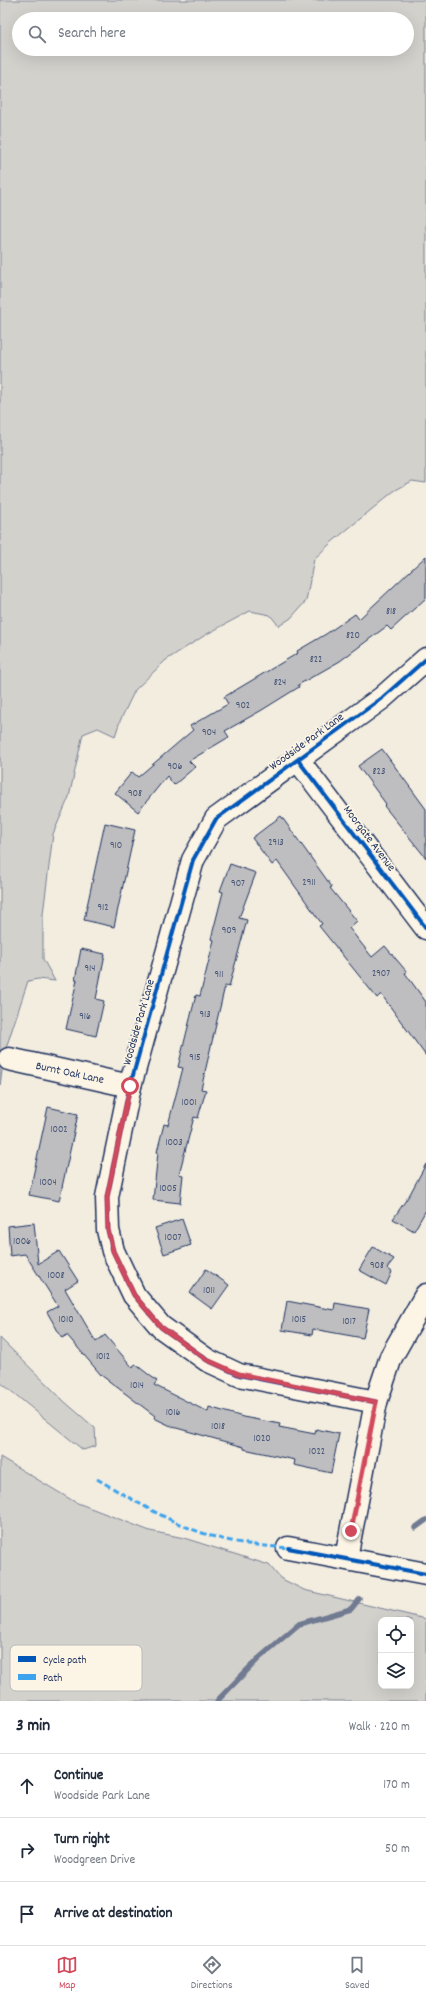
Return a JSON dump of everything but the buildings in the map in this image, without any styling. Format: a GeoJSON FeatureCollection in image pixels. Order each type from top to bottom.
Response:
{"type":"FeatureCollection","features":[{"type":"Feature","properties":{"kind":"street","name":"Woodside Park Lane"},"geometry":{"type":"LineString","coordinates":[[376,1402],[239,1374],[207,1360],[161,1327],[134,1295],[113,1251],[108,1230],[107,1197],[130,1086],[193,860],[216,819],[382,698],[426,659]]}},
{"type":"Feature","properties":{"kind":"street","name":"Moorgate Avenue"},"geometry":{"type":"LineString","coordinates":[[298,760],[426,928]]}},
{"type":"Feature","properties":{"kind":"street","name":"Burnt Oak Lane"},"geometry":{"type":"LineString","coordinates":[[9,1059],[130,1086]]}},
{"type":"Feature","properties":{"kind":"street"},"geometry":{"type":"LineString","coordinates":[[346,1558],[376,1402],[391,1357],[426,1295]]}},
{"type":"Feature","properties":{"kind":"street"},"geometry":{"type":"LineString","coordinates":[[288,1548],[426,1574]]}},
{"type":"Feature","properties":{"kind":"shaded area"},"geometry":{"type":"Polygon","coordinates":[[[0,0],[426,0],[426,483],[412,481],[394,491],[332,542],[314,559],[306,601],[291,618],[279,626],[270,615],[250,611],[207,634],[166,660],[135,690],[120,721],[115,736],[98,728],[83,734],[69,797],[53,834],[43,914],[43,959],[55,981],[38,979],[28,981],[5,1051],[0,1085],[0,0]]]}},
{"type":"Feature","properties":{"kind":"shaded area"},"geometry":{"type":"Polygon","coordinates":[[[0,1338],[65,1402],[95,1428],[96,1446],[83,1450],[0,1382],[0,1338]]]}},
{"type":"Feature","properties":{"kind":"shaded area"},"geometry":{"type":"Polygon","coordinates":[[[0,1457],[75,1502],[150,1531],[184,1538],[269,1565],[280,1578],[304,1590],[426,1619],[426,1701],[0,1701],[0,1457]]]}},
{"type":"Feature","properties":{"kind":"waterway"},"geometry":{"type":"LineString","coordinates":[[415,1528],[426,1520]]}},
{"type":"Feature","properties":{"kind":"waterway"},"geometry":{"type":"LineString","coordinates":[[217,1701],[258,1659],[299,1624],[351,1609],[359,1599]]}},
{"type":"Feature","properties":{"kind":"marked path"},"geometry":{"type":"LineString","coordinates":[[97,1479],[154,1512],[199,1532],[242,1543],[288,1548]]}},
{"type":"Feature","properties":{"kind":"cycle path"},"geometry":{"type":"LineString","coordinates":[[376,1402],[239,1375],[207,1360],[161,1327],[134,1295],[113,1251],[108,1230],[107,1197],[130,1086],[193,860],[216,819],[382,698],[426,659]]}},
{"type":"Feature","properties":{"kind":"cycle path"},"geometry":{"type":"LineString","coordinates":[[298,760],[426,928]]}},
{"type":"Feature","properties":{"kind":"cycle path"},"geometry":{"type":"LineString","coordinates":[[288,1548],[426,1574]]}},
{"type":"Feature","properties":{"kind":"route"},"geometry":{"type":"LineString","coordinates":[[130,1086],[107,1197],[108,1230],[113,1251],[134,1295],[161,1327],[207,1360],[239,1374],[376,1402],[351,1531]]}}]}
